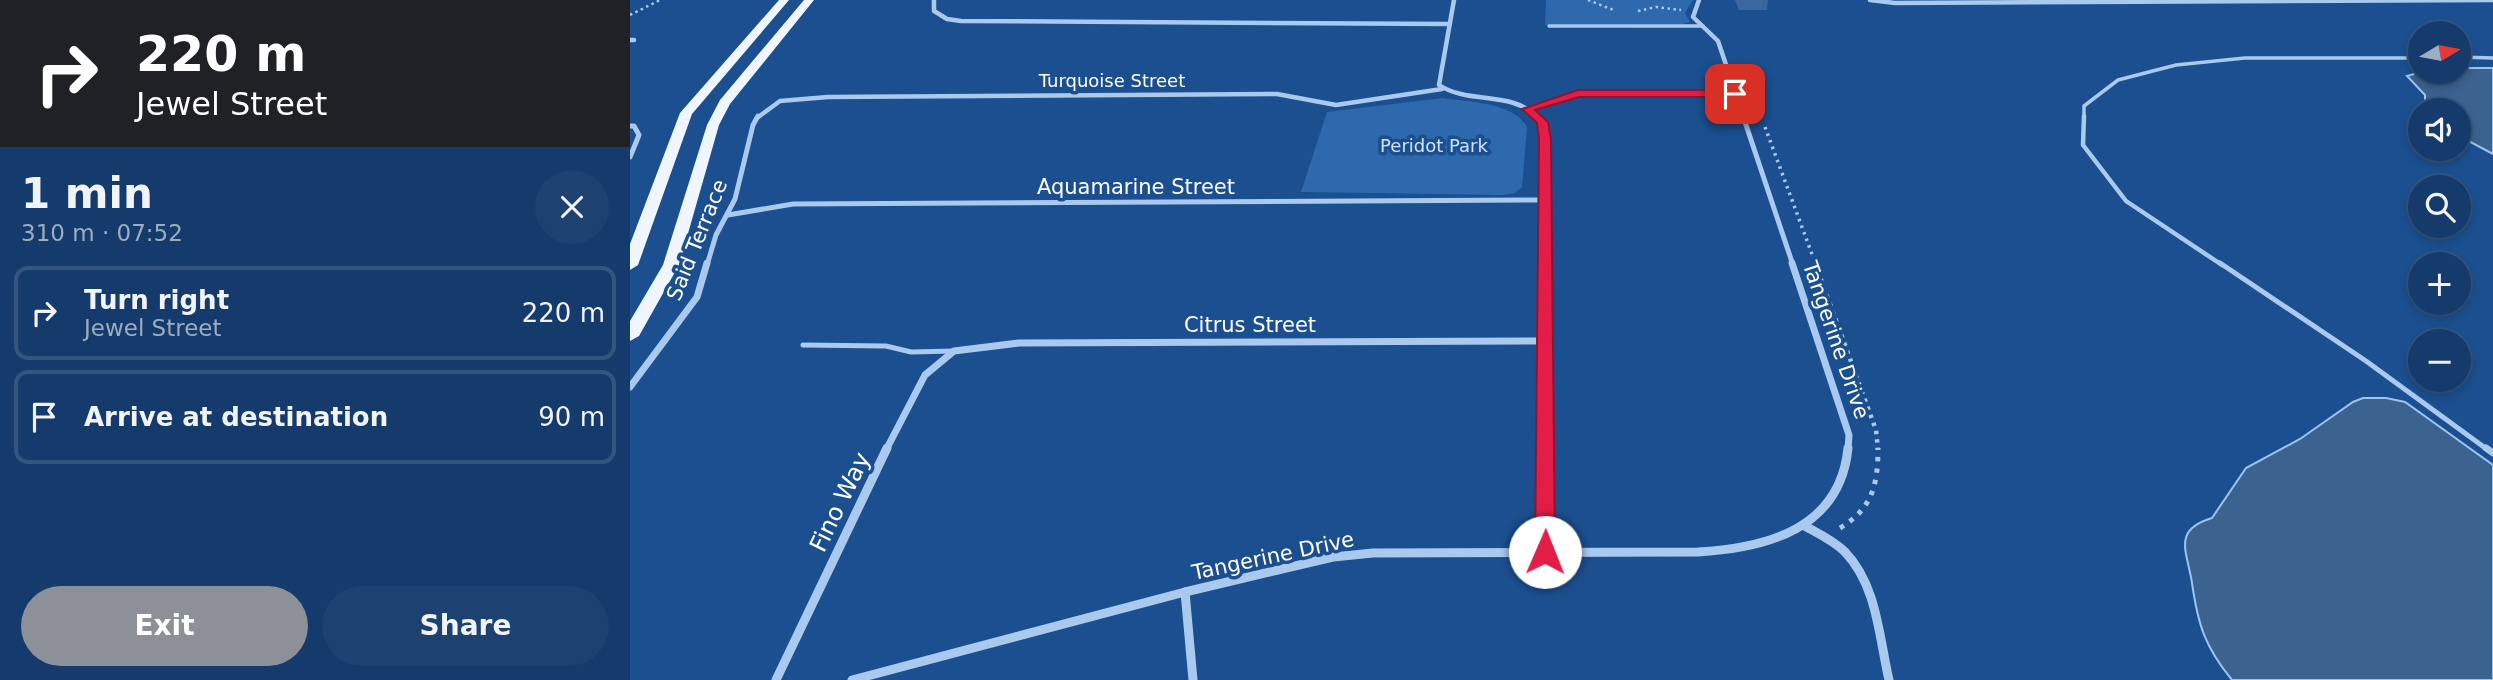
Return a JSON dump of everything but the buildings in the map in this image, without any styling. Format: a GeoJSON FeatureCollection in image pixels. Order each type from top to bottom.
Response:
{"type":"FeatureCollection","features":[{"type":"Feature","properties":{"kind":"main road"},"geometry":{"type":"LineString","coordinates":[[630,265],[686,113],[784,0]]}},
{"type":"Feature","properties":{"kind":"main road"},"geometry":{"type":"LineString","coordinates":[[630,336],[671,265],[713,125],[724,103],[809,0]]}},
{"type":"Feature","properties":{"kind":"street"},"geometry":{"type":"LineString","coordinates":[[934,0],[934,11],[938,15],[961,20],[1449,24]]}},
{"type":"Feature","properties":{"kind":"street"},"geometry":{"type":"LineString","coordinates":[[1442,89],[1437,78],[1454,0]]}},
{"type":"Feature","properties":{"kind":"street"},"geometry":{"type":"LineString","coordinates":[[1693,12],[1699,0]]}},
{"type":"Feature","properties":{"kind":"street"},"geometry":{"type":"LineString","coordinates":[[1870,0],[1895,3],[2493,0]]}},
{"type":"Feature","properties":{"kind":"street","name":"Tangerine Drive"},"geometry":{"type":"LineString","coordinates":[[852,680],[1185,592],[1354,554],[1741,548],[1768,542],[1803,525],[1833,499],[1847,468],[1849,435],[1718,41],[1696,21],[1693,12]]}},
{"type":"Feature","properties":{"kind":"street","name":"Turquoise Street"},"geometry":{"type":"LineString","coordinates":[[780,101],[828,97],[1277,94],[1336,105],[1442,89],[1453,93],[1496,98],[1527,109]]}},
{"type":"Feature","properties":{"kind":"street"},"geometry":{"type":"LineString","coordinates":[[1527,109],[1578,94],[1735,94]]}},
{"type":"Feature","properties":{"kind":"street","name":"Said Terrace"},"geometry":{"type":"LineString","coordinates":[[630,387],[697,297],[716,235],[735,200],[753,125],[760,113],[780,101]]}},
{"type":"Feature","properties":{"kind":"street"},"geometry":{"type":"LineString","coordinates":[[1527,109],[1537,115],[1545,131],[1545,552]]}},
{"type":"Feature","properties":{"kind":"street"},"geometry":{"type":"LineString","coordinates":[[630,157],[639,135],[632,126]]}},
{"type":"Feature","properties":{"kind":"street","name":"Aquamarine Street"},"geometry":{"type":"LineString","coordinates":[[728,215],[793,204],[1544,200]]}},
{"type":"Feature","properties":{"kind":"street","name":"Citrus Street"},"geometry":{"type":"LineString","coordinates":[[954,351],[1019,343],[1547,341]]}},
{"type":"Feature","properties":{"kind":"street","name":"Fino Way"},"geometry":{"type":"LineString","coordinates":[[776,680],[906,408],[925,375],[954,351]]}},
{"type":"Feature","properties":{"kind":"street"},"geometry":{"type":"LineString","coordinates":[[1803,525],[1844,551],[1860,572],[1869,596],[1889,680]]}},
{"type":"Feature","properties":{"kind":"street"},"geometry":{"type":"LineString","coordinates":[[1185,592],[1193,680]]}},
{"type":"Feature","properties":{"kind":"lane"},"geometry":{"type":"LineString","coordinates":[[1578,17],[1578,26]]}},
{"type":"Feature","properties":{"kind":"lane"},"geometry":{"type":"LineString","coordinates":[[1549,26],[1703,26]]}},
{"type":"Feature","properties":{"kind":"lane"},"geometry":{"type":"LineString","coordinates":[[2471,57],[2493,58]]}},
{"type":"Feature","properties":{"kind":"lane"},"geometry":{"type":"LineString","coordinates":[[2408,58],[2192,60],[2130,73],[2108,82],[2087,101],[2081,117],[2080,133],[2084,150],[2100,176],[2126,201],[2366,360],[2493,453]]}},
{"type":"Feature","properties":{"kind":"lane"},"geometry":{"type":"LineString","coordinates":[[803,345],[887,346],[911,352],[954,351]]}},
{"type":"Feature","properties":{"kind":"path"},"geometry":{"type":"LineString","coordinates":[[630,15],[660,0]]}},
{"type":"Feature","properties":{"kind":"path"},"geometry":{"type":"LineString","coordinates":[[1588,0],[1621,12]]}},
{"type":"Feature","properties":{"kind":"path"},"geometry":{"type":"LineString","coordinates":[[1632,12],[1656,7],[1693,12]]}},
{"type":"Feature","properties":{"kind":"green space"},"geometry":{"type":"Polygon","coordinates":[[[1546,0],[1693,0],[1685,13],[1690,22],[1682,24],[1545,25],[1546,0]]]}},
{"type":"Feature","properties":{"kind":"green space","name":"Peridot Park"},"geometry":{"type":"Polygon","coordinates":[[[1443,98],[1490,105],[1512,112],[1521,119],[1527,127],[1522,187],[1515,193],[1301,192],[1327,112],[1443,98]]]}},
{"type":"Feature","properties":{"kind":"shaded area"},"geometry":{"type":"Polygon","coordinates":[[[2471,68],[2493,68],[2493,154],[2471,142],[2471,98],[2425,98],[2415,84],[2471,84],[2471,68]]]}},
{"type":"Feature","properties":{"kind":"shaded area"},"geometry":{"type":"Polygon","coordinates":[[[2363,398],[2386,398],[2405,402],[2493,465],[2493,680],[2232,680],[2215,657],[2200,623],[2186,552],[2187,535],[2199,523],[2212,518],[2246,468],[2300,439],[2353,402],[2363,398]]]}},
{"type":"Feature","properties":{"kind":"route"},"geometry":{"type":"LineString","coordinates":[[1545,552],[1545,131],[1537,115],[1527,109],[1578,94],[1735,94]]}}]}
